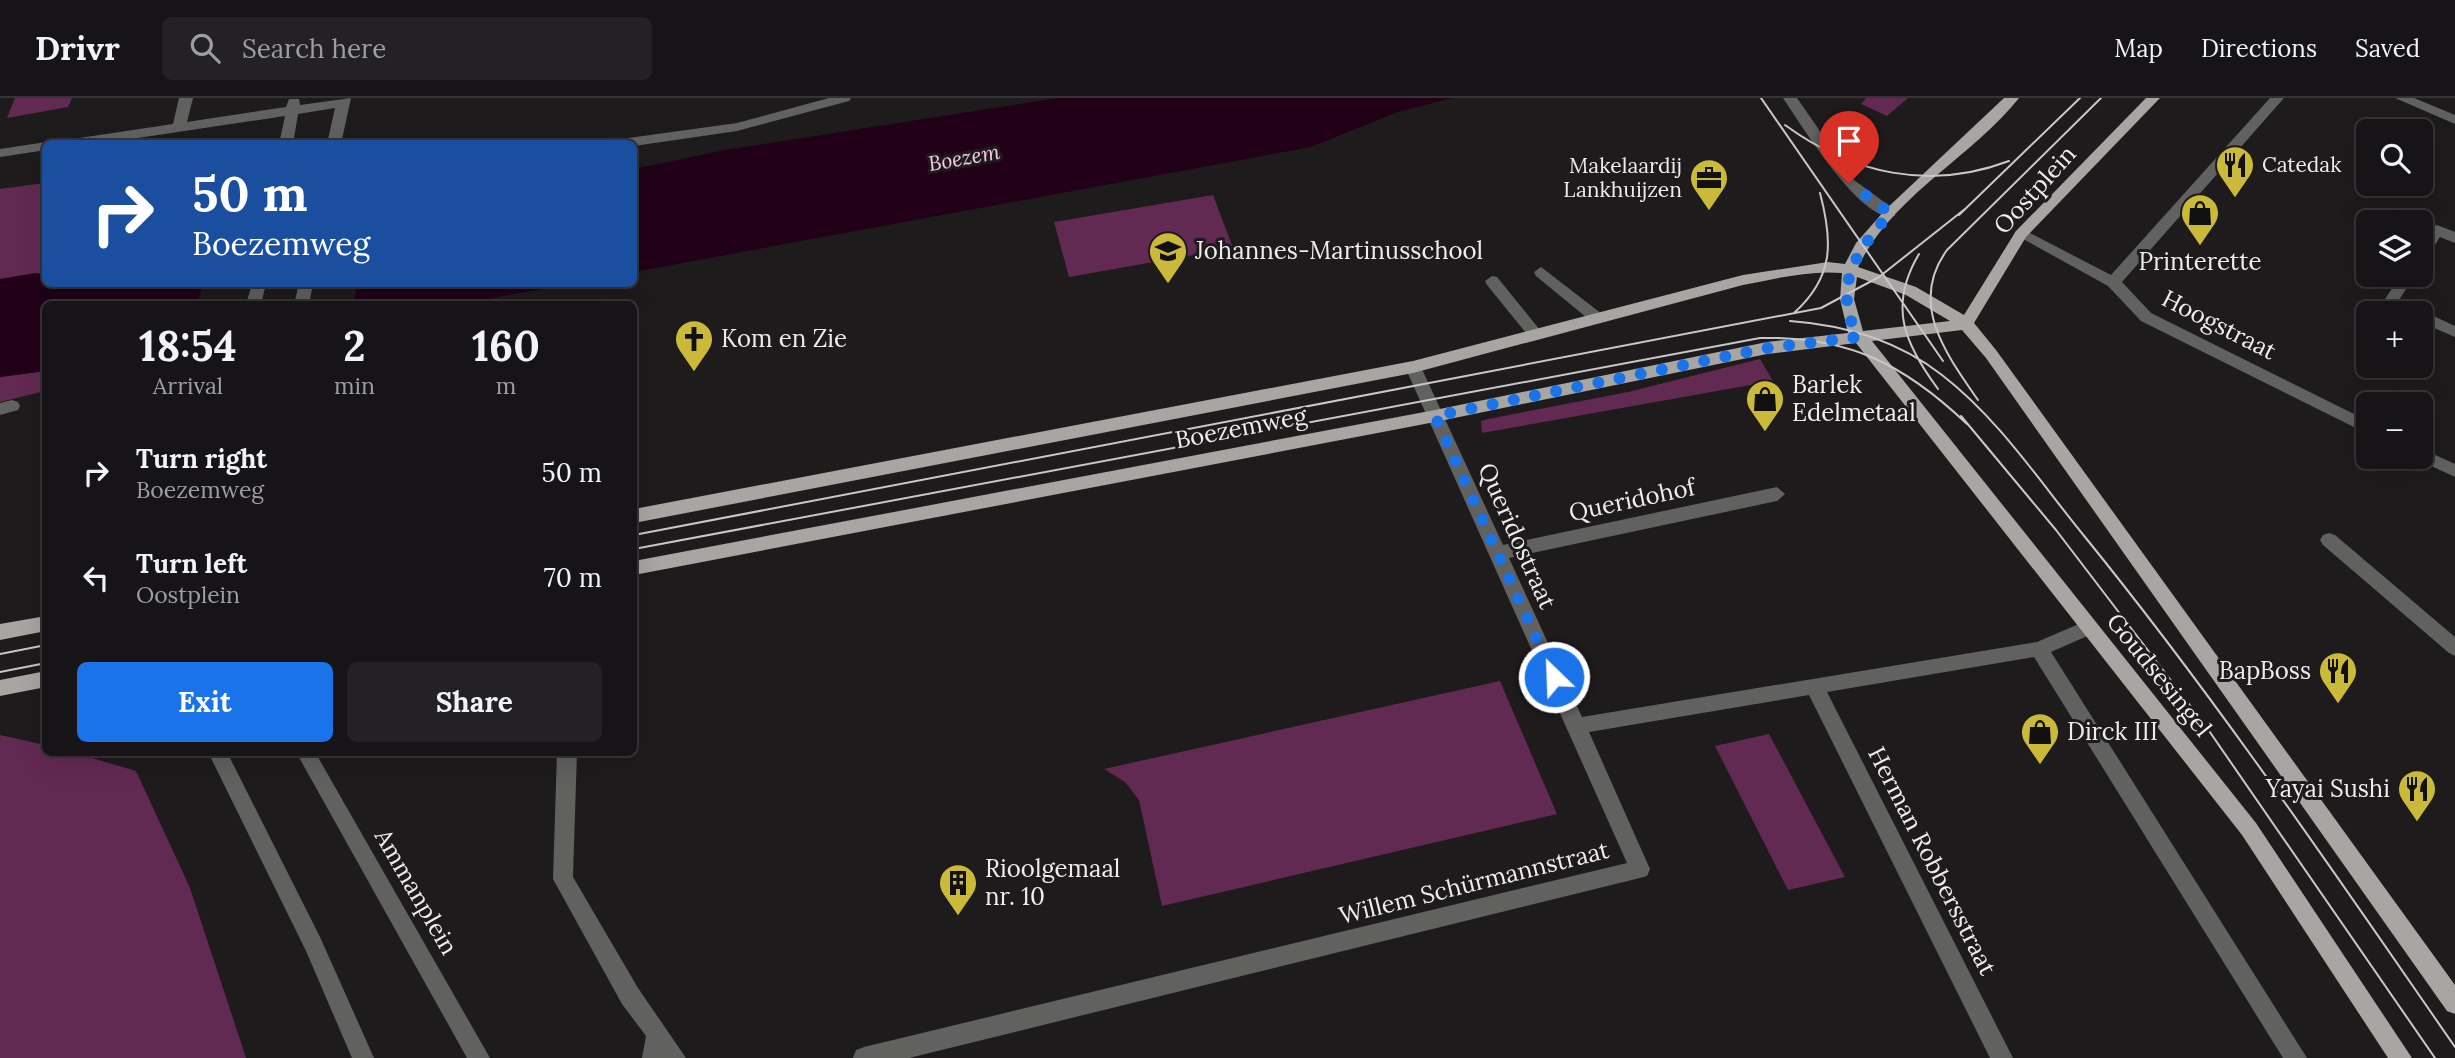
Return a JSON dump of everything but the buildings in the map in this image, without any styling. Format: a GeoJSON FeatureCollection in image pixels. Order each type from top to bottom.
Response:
{"type":"FeatureCollection","features":[{"type":"Feature","properties":{"kind":"main road"},"geometry":{"type":"LineString","coordinates":[[1966,324],[1905,335],[1858,337],[1847,299],[1850,269],[1861,246],[1890,213],[2012,98]]}},
{"type":"Feature","properties":{"kind":"main road","name":"Oostplein"},"geometry":{"type":"LineString","coordinates":[[1966,324],[2021,233],[2153,98]]}},
{"type":"Feature","properties":{"kind":"main road","name":"Boezemweg"},"geometry":{"type":"LineString","coordinates":[[637,515],[1413,367],[1786,272],[1828,267],[1850,269]]}},
{"type":"Feature","properties":{"kind":"main road"},"geometry":{"type":"LineString","coordinates":[[1850,269],[1912,290],[1966,324]]}},
{"type":"Feature","properties":{"kind":"main road","name":"Goudsesingel"},"geometry":{"type":"LineString","coordinates":[[1966,324],[1991,354],[2455,1003]]}},
{"type":"Feature","properties":{"kind":"main road","name":"Boezemweg"},"geometry":{"type":"LineString","coordinates":[[637,567],[1435,416],[1767,348],[1858,337]]}},
{"type":"Feature","properties":{"kind":"main road","name":"Goudsesingel"},"geometry":{"type":"LineString","coordinates":[[1858,337],[2249,830],[2401,1058]]}},
{"type":"Feature","properties":{"kind":"main road"},"geometry":{"type":"LineString","coordinates":[[0,632],[42,624]]}},
{"type":"Feature","properties":{"kind":"main road"},"geometry":{"type":"LineString","coordinates":[[0,688],[42,680]]}},
{"type":"Feature","properties":{"kind":"street"},"geometry":{"type":"LineString","coordinates":[[178,127],[186,98]]}},
{"type":"Feature","properties":{"kind":"street"},"geometry":{"type":"LineString","coordinates":[[637,141],[737,127],[844,98]]}},
{"type":"Feature","properties":{"kind":"street"},"geometry":{"type":"LineString","coordinates":[[1790,98],[1849,183],[1890,213]]}},
{"type":"Feature","properties":{"kind":"street"},"geometry":{"type":"LineString","coordinates":[[2113,282],[2277,98]]}},
{"type":"Feature","properties":{"kind":"street"},"geometry":{"type":"LineString","coordinates":[[2402,98],[2455,120]]}},
{"type":"Feature","properties":{"kind":"street"},"geometry":{"type":"LineString","coordinates":[[92,140],[178,127],[294,104],[343,101],[335,140]]}},
{"type":"Feature","properties":{"kind":"street"},"geometry":{"type":"LineString","coordinates":[[287,140],[294,104]]}},
{"type":"Feature","properties":{"kind":"street"},"geometry":{"type":"LineString","coordinates":[[0,153],[42,147]]}},
{"type":"Feature","properties":{"kind":"street"},"geometry":{"type":"LineString","coordinates":[[2433,236],[2437,230],[2455,238]]}},
{"type":"Feature","properties":{"kind":"street","name":"Hoogstraat"},"geometry":{"type":"LineString","coordinates":[[2021,233],[2113,282],[2146,317],[2356,422]]}},
{"type":"Feature","properties":{"kind":"street"},"geometry":{"type":"LineString","coordinates":[[1541,272],[1597,318]]}},
{"type":"Feature","properties":{"kind":"street"},"geometry":{"type":"LineString","coordinates":[[1492,281],[1535,334]]}},
{"type":"Feature","properties":{"kind":"street"},"geometry":{"type":"LineString","coordinates":[[2433,322],[2455,332]]}},
{"type":"Feature","properties":{"kind":"street","name":"Queridostraat"},"geometry":{"type":"LineString","coordinates":[[1413,367],[1577,726]]}},
{"type":"Feature","properties":{"kind":"street"},"geometry":{"type":"LineString","coordinates":[[2433,459],[2453,466]]}},
{"type":"Feature","properties":{"kind":"street","name":"Queridohof"},"geometry":{"type":"LineString","coordinates":[[1498,553],[1777,494]]}},
{"type":"Feature","properties":{"kind":"street"},"geometry":{"type":"LineString","coordinates":[[2329,540],[2455,648]]}},
{"type":"Feature","properties":{"kind":"street"},"geometry":{"type":"LineString","coordinates":[[1577,726],[2039,649],[2088,628]]}},
{"type":"Feature","properties":{"kind":"street"},"geometry":{"type":"LineString","coordinates":[[2039,649],[2296,1058]]}},
{"type":"Feature","properties":{"kind":"street","name":"Herman Robbersstraat"},"geometry":{"type":"LineString","coordinates":[[1815,688],[2002,1058]]}},
{"type":"Feature","properties":{"kind":"street","name":"Willem Schürmannstraat"},"geometry":{"type":"LineString","coordinates":[[864,1058],[1640,869],[1577,726]]}},
{"type":"Feature","properties":{"kind":"street"},"geometry":{"type":"LineString","coordinates":[[219,756],[313,944],[363,1058]]}},
{"type":"Feature","properties":{"kind":"street","name":"Ammanplein"},"geometry":{"type":"LineString","coordinates":[[307,756],[479,1058]]}},
{"type":"Feature","properties":{"kind":"street"},"geometry":{"type":"LineString","coordinates":[[567,756],[563,879],[630,996],[675,1058]]}},
{"type":"Feature","properties":{"kind":"street"},"geometry":{"type":"LineString","coordinates":[[653,1058],[657,1034]]}},
{"type":"Feature","properties":{"kind":"shaded area"},"geometry":{"type":"Polygon","coordinates":[[[15,98],[72,98],[68,107],[7,118],[15,98]]]}},
{"type":"Feature","properties":{"kind":"shaded area"},"geometry":{"type":"Polygon","coordinates":[[[1866,98],[1908,98],[1887,116],[1861,104],[1866,98]]]}},
{"type":"Feature","properties":{"kind":"shaded area"},"geometry":{"type":"Polygon","coordinates":[[[42,183],[42,274],[0,279],[0,189],[42,183]]]}},
{"type":"Feature","properties":{"kind":"shaded area"},"geometry":{"type":"Polygon","coordinates":[[[1213,195],[1233,248],[1069,277],[1054,222],[1213,195]]]}},
{"type":"Feature","properties":{"kind":"shaded area"},"geometry":{"type":"Polygon","coordinates":[[[1760,359],[1773,381],[1482,433],[1481,421],[1488,419],[1628,392],[1760,359]]]}},
{"type":"Feature","properties":{"kind":"shaded area"},"geometry":{"type":"Polygon","coordinates":[[[42,371],[42,392],[0,402],[0,377],[42,371]]]}},
{"type":"Feature","properties":{"kind":"shaded area"},"geometry":{"type":"Polygon","coordinates":[[[1500,681],[1557,814],[1162,906],[1139,800],[1125,782],[1104,769],[1500,681]]]}},
{"type":"Feature","properties":{"kind":"shaded area"},"geometry":{"type":"Polygon","coordinates":[[[1769,734],[1845,877],[1788,890],[1715,746],[1769,734]]]}},
{"type":"Feature","properties":{"kind":"shaded area"},"geometry":{"type":"Polygon","coordinates":[[[0,735],[42,744],[42,756],[85,756],[136,771],[190,888],[246,1058],[0,1058],[0,735]]]}},
{"type":"Feature","properties":{"kind":"water","name":"Boezem"},"geometry":{"type":"Polygon","coordinates":[[[1058,98],[1452,98],[1398,112],[1311,147],[637,271],[637,168],[725,150],[1058,98]]]}},
{"type":"Feature","properties":{"kind":"water"},"geometry":{"type":"Polygon","coordinates":[[[42,274],[42,287],[554,287],[474,301],[42,301],[42,371],[0,377],[0,279],[42,274]]]}},
{"type":"Feature","properties":{"kind":"pier"},"geometry":{"type":"Polygon","coordinates":[[[202,287],[357,287],[354,301],[198,301],[202,287]]]}},
{"type":"Feature","properties":{"kind":"tram line"},"geometry":{"type":"LineString","coordinates":[[1761,98],[1883,274]]}},
{"type":"Feature","properties":{"kind":"tram line"},"geometry":{"type":"LineString","coordinates":[[1959,215],[2080,98]]}},
{"type":"Feature","properties":{"kind":"tram line"},"geometry":{"type":"LineString","coordinates":[[1978,400],[1954,365],[1936,328],[1931,309],[1931,289],[1936,270],[1947,250],[2101,98]]}},
{"type":"Feature","properties":{"kind":"tram line"},"geometry":{"type":"LineString","coordinates":[[1785,125],[1837,156],[1893,173],[1950,175],[2009,161]]}},
{"type":"Feature","properties":{"kind":"tram line"},"geometry":{"type":"LineString","coordinates":[[1794,313],[1817,286],[1827,258],[1827,227],[1820,193]]}},
{"type":"Feature","properties":{"kind":"tram line"},"geometry":{"type":"LineString","coordinates":[[1883,274],[1965,209]]}},
{"type":"Feature","properties":{"kind":"tram line"},"geometry":{"type":"LineString","coordinates":[[1903,303],[1910,273],[1919,254]]}},
{"type":"Feature","properties":{"kind":"tram line"},"geometry":{"type":"LineString","coordinates":[[637,534],[1821,308],[1883,274]]}},
{"type":"Feature","properties":{"kind":"tram line"},"geometry":{"type":"LineString","coordinates":[[1883,274],[1903,303]]}},
{"type":"Feature","properties":{"kind":"tram line"},"geometry":{"type":"LineString","coordinates":[[1903,303],[1943,361]]}},
{"type":"Feature","properties":{"kind":"tram line"},"geometry":{"type":"LineString","coordinates":[[1903,303],[1904,324],[1918,358]]}},
{"type":"Feature","properties":{"kind":"tram line"},"geometry":{"type":"LineString","coordinates":[[1790,321],[1831,326],[1870,336],[1918,358]]}},
{"type":"Feature","properties":{"kind":"tram line"},"geometry":{"type":"LineString","coordinates":[[637,548],[1760,338],[1821,342],[1873,358],[1920,385],[1967,424]]}},
{"type":"Feature","properties":{"kind":"tram line"},"geometry":{"type":"LineString","coordinates":[[1918,358],[1963,392],[2000,431],[2134,599],[2229,725],[2455,1047]]}},
{"type":"Feature","properties":{"kind":"tram line"},"geometry":{"type":"LineString","coordinates":[[1918,358],[1938,389]]}},
{"type":"Feature","properties":{"kind":"tram line"},"geometry":{"type":"LineString","coordinates":[[1961,416],[2056,530],[2205,725],[2435,1058]]}},
{"type":"Feature","properties":{"kind":"tram line"},"geometry":{"type":"LineString","coordinates":[[0,654],[42,646]]}},
{"type":"Feature","properties":{"kind":"tram line"},"geometry":{"type":"LineString","coordinates":[[0,672],[42,664]]}},
{"type":"Feature","properties":{"kind":"place","name":"Catedak"},"geometry":{"type":"Point","coordinates":[2235,199]}},
{"type":"Feature","properties":{"kind":"place","name":"Makelaardij Lankhuijzen"},"geometry":{"type":"Point","coordinates":[1709,212]}},
{"type":"Feature","properties":{"kind":"place","name":"Printerette"},"geometry":{"type":"Point","coordinates":[2200,247]}},
{"type":"Feature","properties":{"kind":"place","name":"Johannes-Martinusschool"},"geometry":{"type":"Point","coordinates":[1168,285]}},
{"type":"Feature","properties":{"kind":"place","name":"Kom en Zie"},"geometry":{"type":"Point","coordinates":[694,373]}},
{"type":"Feature","properties":{"kind":"place","name":"Barlek Edelmetaal"},"geometry":{"type":"Point","coordinates":[1765,433]}},
{"type":"Feature","properties":{"kind":"place","name":"BapBoss"},"geometry":{"type":"Point","coordinates":[2338,705]}},
{"type":"Feature","properties":{"kind":"place","name":"Dirck III"},"geometry":{"type":"Point","coordinates":[2040,766]}},
{"type":"Feature","properties":{"kind":"place","name":"Yayai Sushi"},"geometry":{"type":"Point","coordinates":[2417,823]}},
{"type":"Feature","properties":{"kind":"place","name":"Rioolgemaal nr. 10"},"geometry":{"type":"Point","coordinates":[958,917]}},
{"type":"Feature","properties":{"kind":"route"},"geometry":{"type":"LineString","coordinates":[[1554,677],[1435,416],[1767,348],[1858,337],[1847,299],[1850,269],[1861,246],[1890,213],[1849,183]]}}]}
